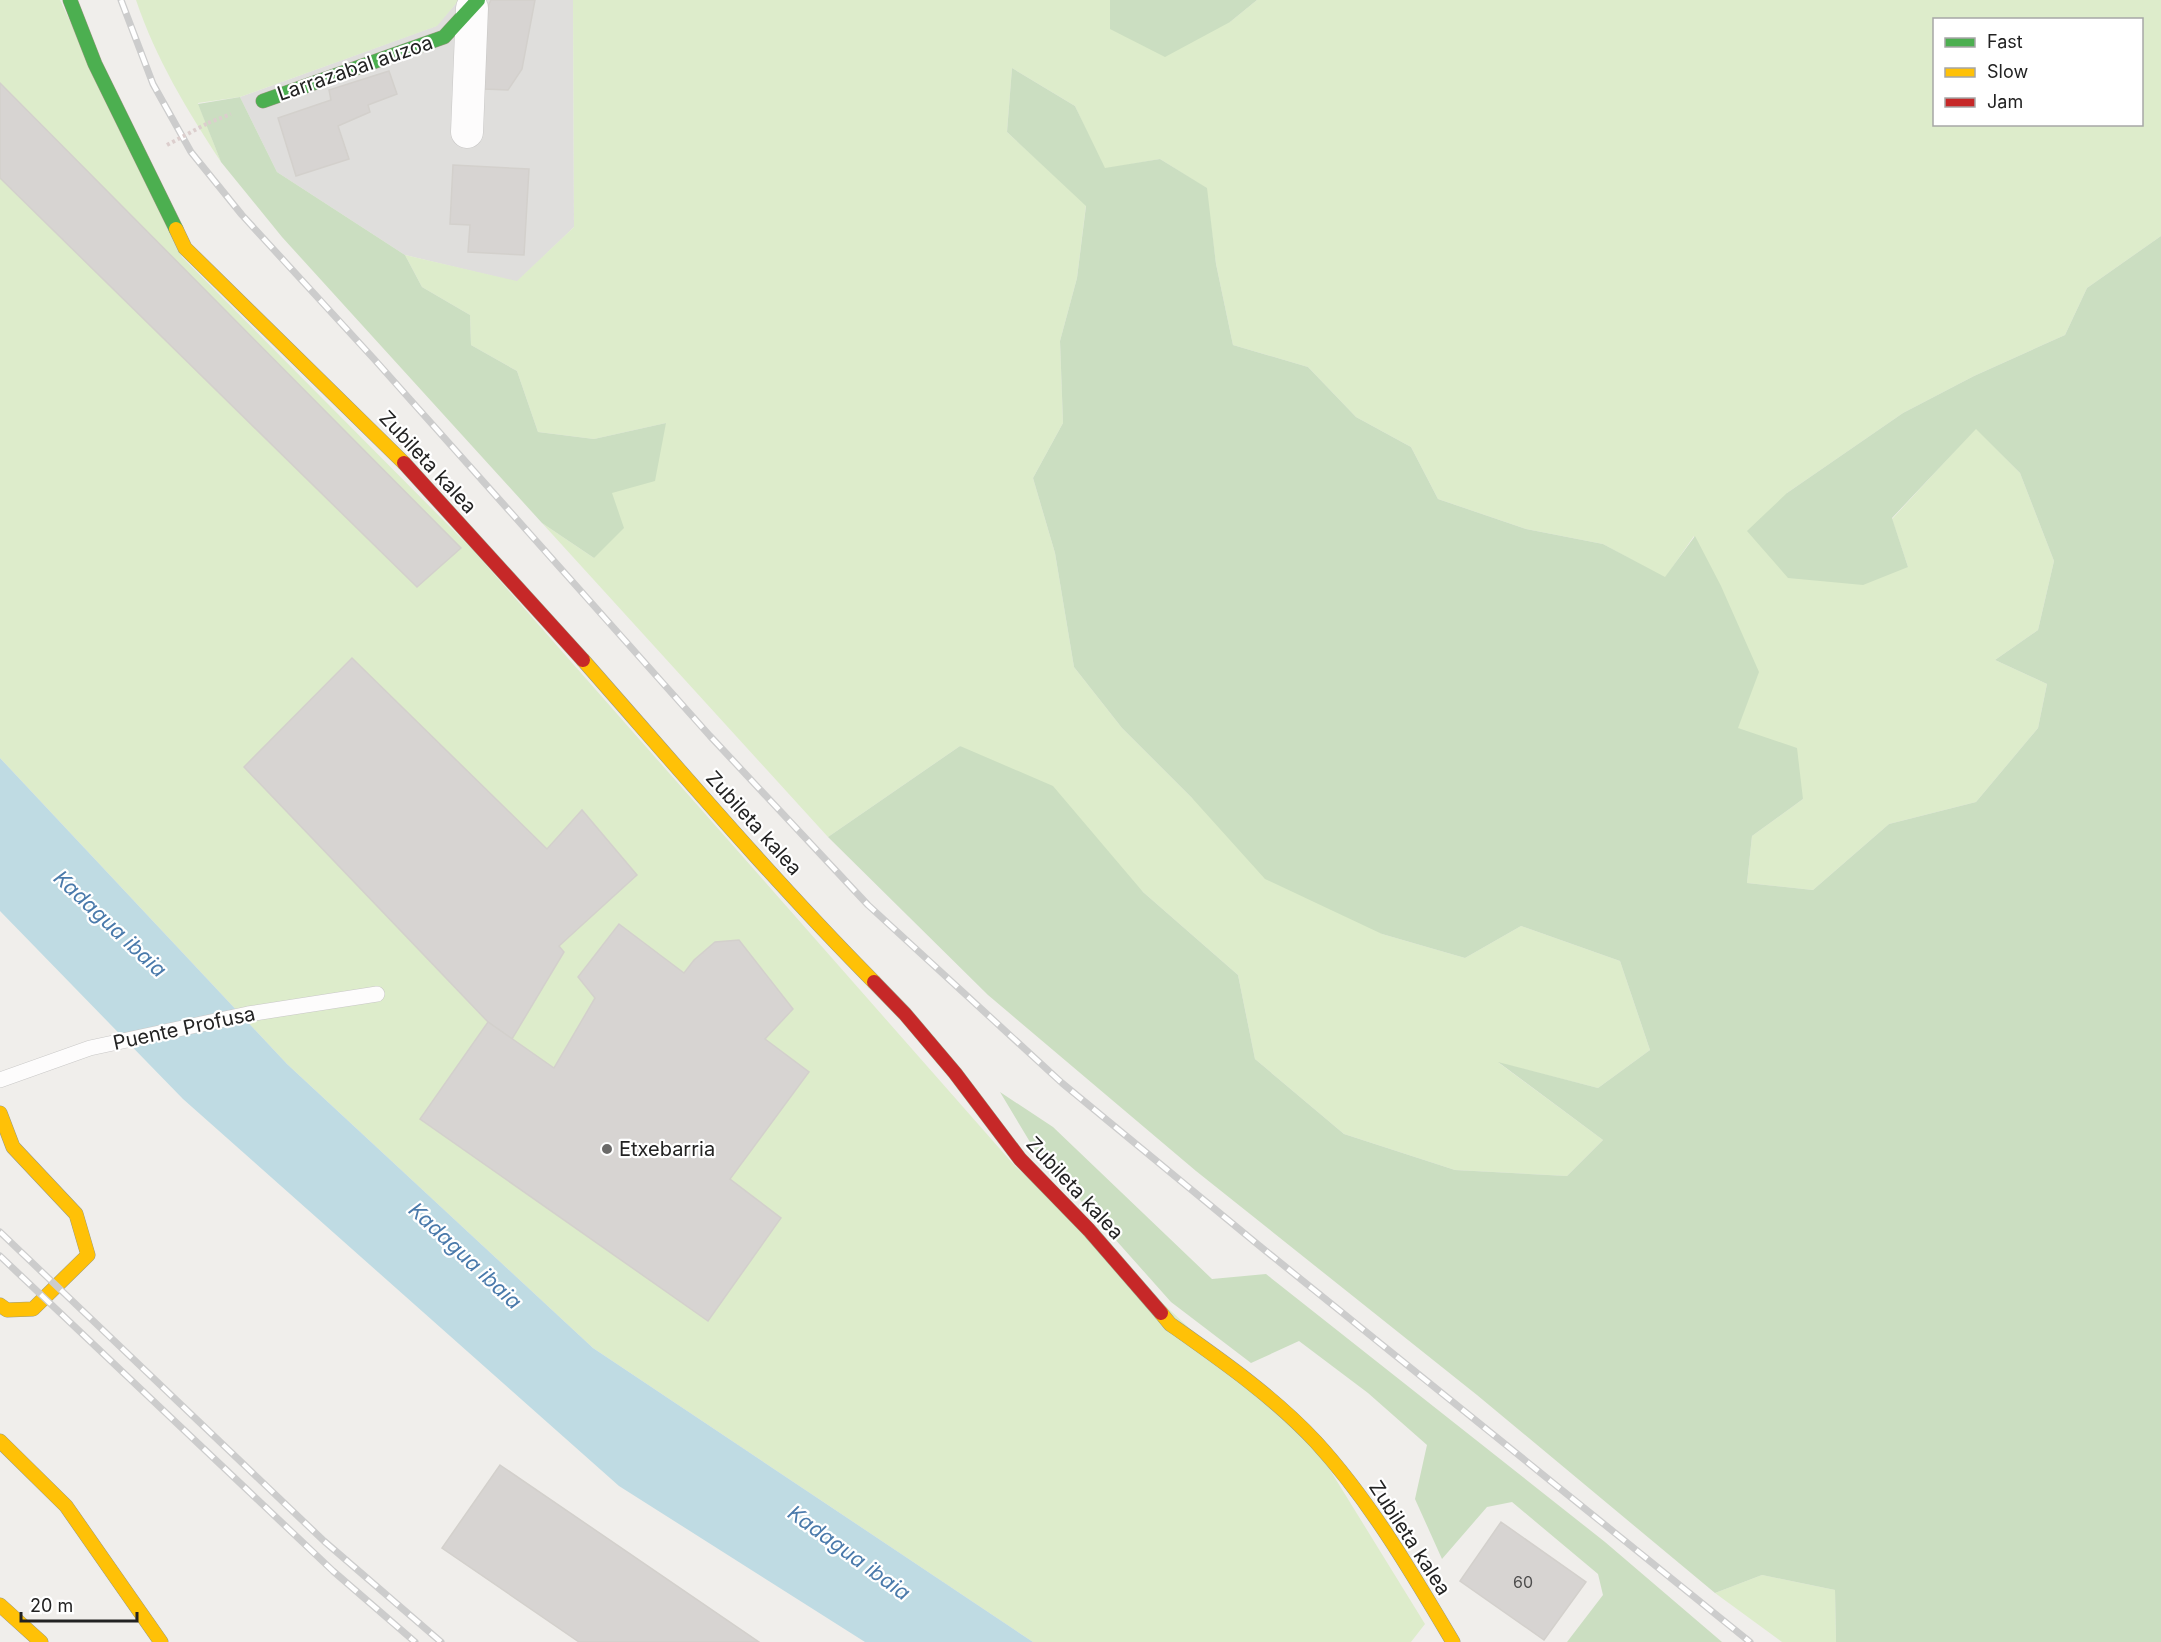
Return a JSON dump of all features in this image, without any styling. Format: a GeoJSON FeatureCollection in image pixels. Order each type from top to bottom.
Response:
{"type":"FeatureCollection","features":[{"type":"Feature","properties":{"kind":"street","name":"Zubileta kalea"},"geometry":{"type":"LineString","coordinates":[[70,0],[95,64],[185,248],[393,451],[516,584],[840,948],[905,1014],[955,1073],[1020,1160],[1089,1230],[1170,1324],[1249,1380],[1315,1441],[1357,1491],[1420,1586],[1453,1642]]}},
{"type":"Feature","properties":{"kind":"street","name":"Larrazabal auzoa"},"geometry":{"type":"LineString","coordinates":[[263,101],[444,37],[475,4]]}},
{"type":"Feature","properties":{"kind":"street","name":"Larrazabal auzoa"},"geometry":{"type":"LineString","coordinates":[[467,132],[475,4]]}},
{"type":"Feature","properties":{"kind":"street"},"geometry":{"type":"LineString","coordinates":[[0,1113],[13,1147],[76,1214],[88,1255],[33,1309],[7,1310],[0,1305]]}},
{"type":"Feature","properties":{"kind":"street"},"geometry":{"type":"LineString","coordinates":[[0,1441],[66,1506],[160,1642]]}},
{"type":"Feature","properties":{"kind":"street"},"geometry":{"type":"LineString","coordinates":[[0,1605],[41,1642]]}},
{"type":"Feature","properties":{"kind":"lane","name":"Puente Profusa"},"geometry":{"type":"LineString","coordinates":[[0,1080],[90,1048],[279,1008],[377,994]]}},
{"type":"Feature","properties":{"kind":"path"},"geometry":{"type":"LineString","coordinates":[[167,145],[208,123]]}},
{"type":"Feature","properties":{"kind":"shaded area"},"geometry":{"type":"Polygon","coordinates":[[[459,0],[573,0],[574,227],[517,282],[405,255],[277,172],[240,97],[436,26],[459,0]]]}},
{"type":"Feature","properties":{"kind":"green space"},"geometry":{"type":"Polygon","coordinates":[[[0,0],[60,0],[182,257],[471,548],[1015,1166],[1314,1444],[1425,1624],[1411,1642],[1033,1642],[593,1348],[287,1064],[0,758],[0,0]]]}},
{"type":"Feature","properties":{"kind":"green space"},"geometry":{"type":"Polygon","coordinates":[[[136,0],[459,0],[437,26],[240,97],[198,103],[221,162],[173,84],[136,0]]]}},
{"type":"Feature","properties":{"kind":"green space"},"geometry":{"type":"Polygon","coordinates":[[[573,0],[1110,0],[1110,29],[1230,22],[1257,0],[2161,0],[2161,236],[2087,288],[2065,335],[1974,376],[1903,413],[1787,493],[1908,567],[1892,519],[1976,428],[2020,473],[2054,561],[2038,630],[1995,660],[2047,684],[2038,728],[1976,802],[1889,824],[1813,890],[1747,883],[1752,836],[1803,799],[1738,728],[1694,536],[1665,578],[1603,544],[1526,529],[1438,499],[1411,447],[1356,417],[1308,367],[1233,345],[1216,264],[1206,188],[1160,159],[1104,169],[1075,106],[1012,68],[1007,132],[1086,205],[1077,278],[1060,341],[1063,423],[1033,478],[1055,553],[1074,667],[1122,728],[1192,798],[1382,934],[1465,958],[1521,926],[1620,961],[1650,1050],[1598,1088],[1499,1063],[1603,1140],[1567,1176],[1455,1170],[1344,1134],[1255,1059],[1238,975],[1143,892],[960,746],[828,837],[542,523],[594,558],[611,493],[666,423],[594,439],[538,432],[517,371],[471,345],[470,315],[422,287],[405,255],[517,281],[574,227],[573,0]]]}},
{"type":"Feature","properties":{"kind":"green space"},"geometry":{"type":"Polygon","coordinates":[[[1110,0],[1257,0],[1230,22],[1165,57],[1110,29],[1110,0]]]}},
{"type":"Feature","properties":{"kind":"green space"},"geometry":{"type":"Polygon","coordinates":[[[1012,68],[1075,106],[1105,168],[1160,159],[1207,188],[1216,264],[1233,345],[1308,367],[1356,417],[1411,447],[1438,499],[1526,529],[1603,544],[1665,577],[1695,536],[1721,586],[1759,672],[1738,728],[1797,748],[1803,799],[1752,836],[1747,883],[1813,890],[1889,824],[1976,802],[2038,728],[2047,684],[1995,660],[2038,630],[2054,561],[2020,473],[1976,429],[1892,518],[1908,567],[1863,585],[1788,578],[1747,531],[1787,493],[1903,413],[1974,376],[2065,335],[2087,288],[2161,236],[2161,1642],[1836,1642],[1835,1590],[1762,1575],[1715,1593],[1477,1395],[1196,1171],[988,995],[828,837],[960,746],[1053,786],[1143,892],[1238,975],[1255,1059],[1344,1134],[1455,1170],[1567,1176],[1603,1140],[1498,1062],[1598,1088],[1650,1050],[1620,961],[1521,926],[1465,958],[1382,934],[1265,879],[1192,798],[1122,728],[1074,667],[1055,553],[1033,478],[1063,423],[1060,341],[1077,278],[1086,206],[1007,132],[1012,68]]]}},
{"type":"Feature","properties":{"kind":"green space"},"geometry":{"type":"Polygon","coordinates":[[[240,97],[277,172],[405,255],[422,287],[470,315],[471,345],[517,371],[538,432],[594,439],[666,423],[655,481],[612,493],[624,528],[594,558],[542,523],[282,237],[221,162],[198,104],[240,97]]]}},
{"type":"Feature","properties":{"kind":"green space"},"geometry":{"type":"Polygon","coordinates":[[[1000,1092],[1053,1127],[1212,1279],[1266,1274],[1605,1542],[1722,1642],[1567,1642],[1603,1595],[1598,1574],[1512,1502],[1487,1507],[1442,1559],[1415,1499],[1427,1445],[1368,1393],[1299,1341],[1251,1363],[1171,1302],[1033,1147],[1000,1092]]]}},
{"type":"Feature","properties":{"kind":"green space"},"geometry":{"type":"Polygon","coordinates":[[[1762,1575],[1835,1590],[1836,1642],[1782,1642],[1715,1593],[1762,1575]]]}},
{"type":"Feature","properties":{"kind":"water","name":"Kadagua ibaia"},"geometry":{"type":"Polygon","coordinates":[[[0,758],[287,1064],[593,1348],[1033,1642],[865,1642],[619,1486],[183,1099],[0,911],[0,758]]]}},
{"type":"Feature","properties":{"kind":"building"},"geometry":{"type":"Polygon","coordinates":[[[491,0],[535,0],[522,69],[508,90],[484,89],[488,6],[491,0]]]}},
{"type":"Feature","properties":{"kind":"building"},"geometry":{"type":"Polygon","coordinates":[[[389,71],[397,94],[368,105],[370,112],[338,126],[349,159],[296,176],[278,118],[331,100],[329,90],[389,71]]]}},
{"type":"Feature","properties":{"kind":"building"},"geometry":{"type":"Polygon","coordinates":[[[0,83],[461,548],[417,587],[0,178],[0,83]]]}},
{"type":"Feature","properties":{"kind":"building"},"geometry":{"type":"Polygon","coordinates":[[[453,165],[529,169],[524,255],[468,252],[470,225],[450,224],[453,165]]]}},
{"type":"Feature","properties":{"kind":"building"},"geometry":{"type":"Polygon","coordinates":[[[352,658],[547,849],[582,810],[637,875],[559,946],[564,952],[512,1039],[488,1022],[244,767],[352,658]]]}},
{"type":"Feature","properties":{"kind":"building","name":"Etxebarria"},"geometry":{"type":"Polygon","coordinates":[[[619,924],[684,973],[694,960],[715,942],[739,940],[793,1009],[765,1039],[809,1072],[730,1179],[781,1218],[708,1321],[420,1119],[488,1022],[554,1068],[595,998],[578,977],[619,924]]]}},
{"type":"Feature","properties":{"kind":"building"},"geometry":{"type":"Polygon","coordinates":[[[500,1465],[759,1642],[579,1642],[442,1548],[500,1465]]]}},
{"type":"Feature","properties":{"kind":"building"},"geometry":{"type":"Polygon","coordinates":[[[1501,1522],[1586,1582],[1544,1640],[1460,1581],[1501,1522]]]}},
{"type":"Feature","properties":{"kind":"railway"},"geometry":{"type":"LineString","coordinates":[[121,0],[153,84],[191,152],[242,215],[374,359],[710,736],[868,905],[1062,1083],[1256,1243],[1750,1642]]}},
{"type":"Feature","properties":{"kind":"railway"},"geometry":{"type":"LineString","coordinates":[[0,1232],[324,1541],[441,1642]]}},
{"type":"Feature","properties":{"kind":"railway"},"geometry":{"type":"LineString","coordinates":[[0,1256],[333,1571],[415,1642]]}},
{"type":"Feature","properties":{"kind":"traffic: fast"},"geometry":{"type":"LineString","coordinates":[[70,0],[95,64],[176,229]]}},
{"type":"Feature","properties":{"kind":"traffic: fast"},"geometry":{"type":"LineString","coordinates":[[263,101],[444,37],[478,0]]}},
{"type":"Feature","properties":{"kind":"traffic: slow"},"geometry":{"type":"LineString","coordinates":[[176,229],[185,248],[404,463]]}},
{"type":"Feature","properties":{"kind":"traffic: slow"},"geometry":{"type":"LineString","coordinates":[[583,660],[762,863],[874,982]]}},
{"type":"Feature","properties":{"kind":"traffic: slow"},"geometry":{"type":"LineString","coordinates":[[0,1113],[13,1147],[76,1214],[88,1255],[33,1309],[7,1310],[0,1305]]}},
{"type":"Feature","properties":{"kind":"traffic: slow"},"geometry":{"type":"LineString","coordinates":[[1161,1313],[1170,1324],[1264,1394],[1316,1442],[1372,1513],[1453,1642]]}},
{"type":"Feature","properties":{"kind":"traffic: slow"},"geometry":{"type":"LineString","coordinates":[[0,1441],[66,1506],[161,1642]]}},
{"type":"Feature","properties":{"kind":"traffic: slow"},"geometry":{"type":"LineString","coordinates":[[0,1605],[41,1642]]}},
{"type":"Feature","properties":{"kind":"traffic: jam"},"geometry":{"type":"LineString","coordinates":[[404,463],[583,660]]}},
{"type":"Feature","properties":{"kind":"traffic: jam"},"geometry":{"type":"LineString","coordinates":[[874,982],[905,1014],[955,1073],[1020,1159],[1089,1230],[1161,1313]]}},
{"type":"Feature","properties":{"kind":"place","name":"Etxebarria"},"geometry":{"type":"Point","coordinates":[607,1149]}}]}
